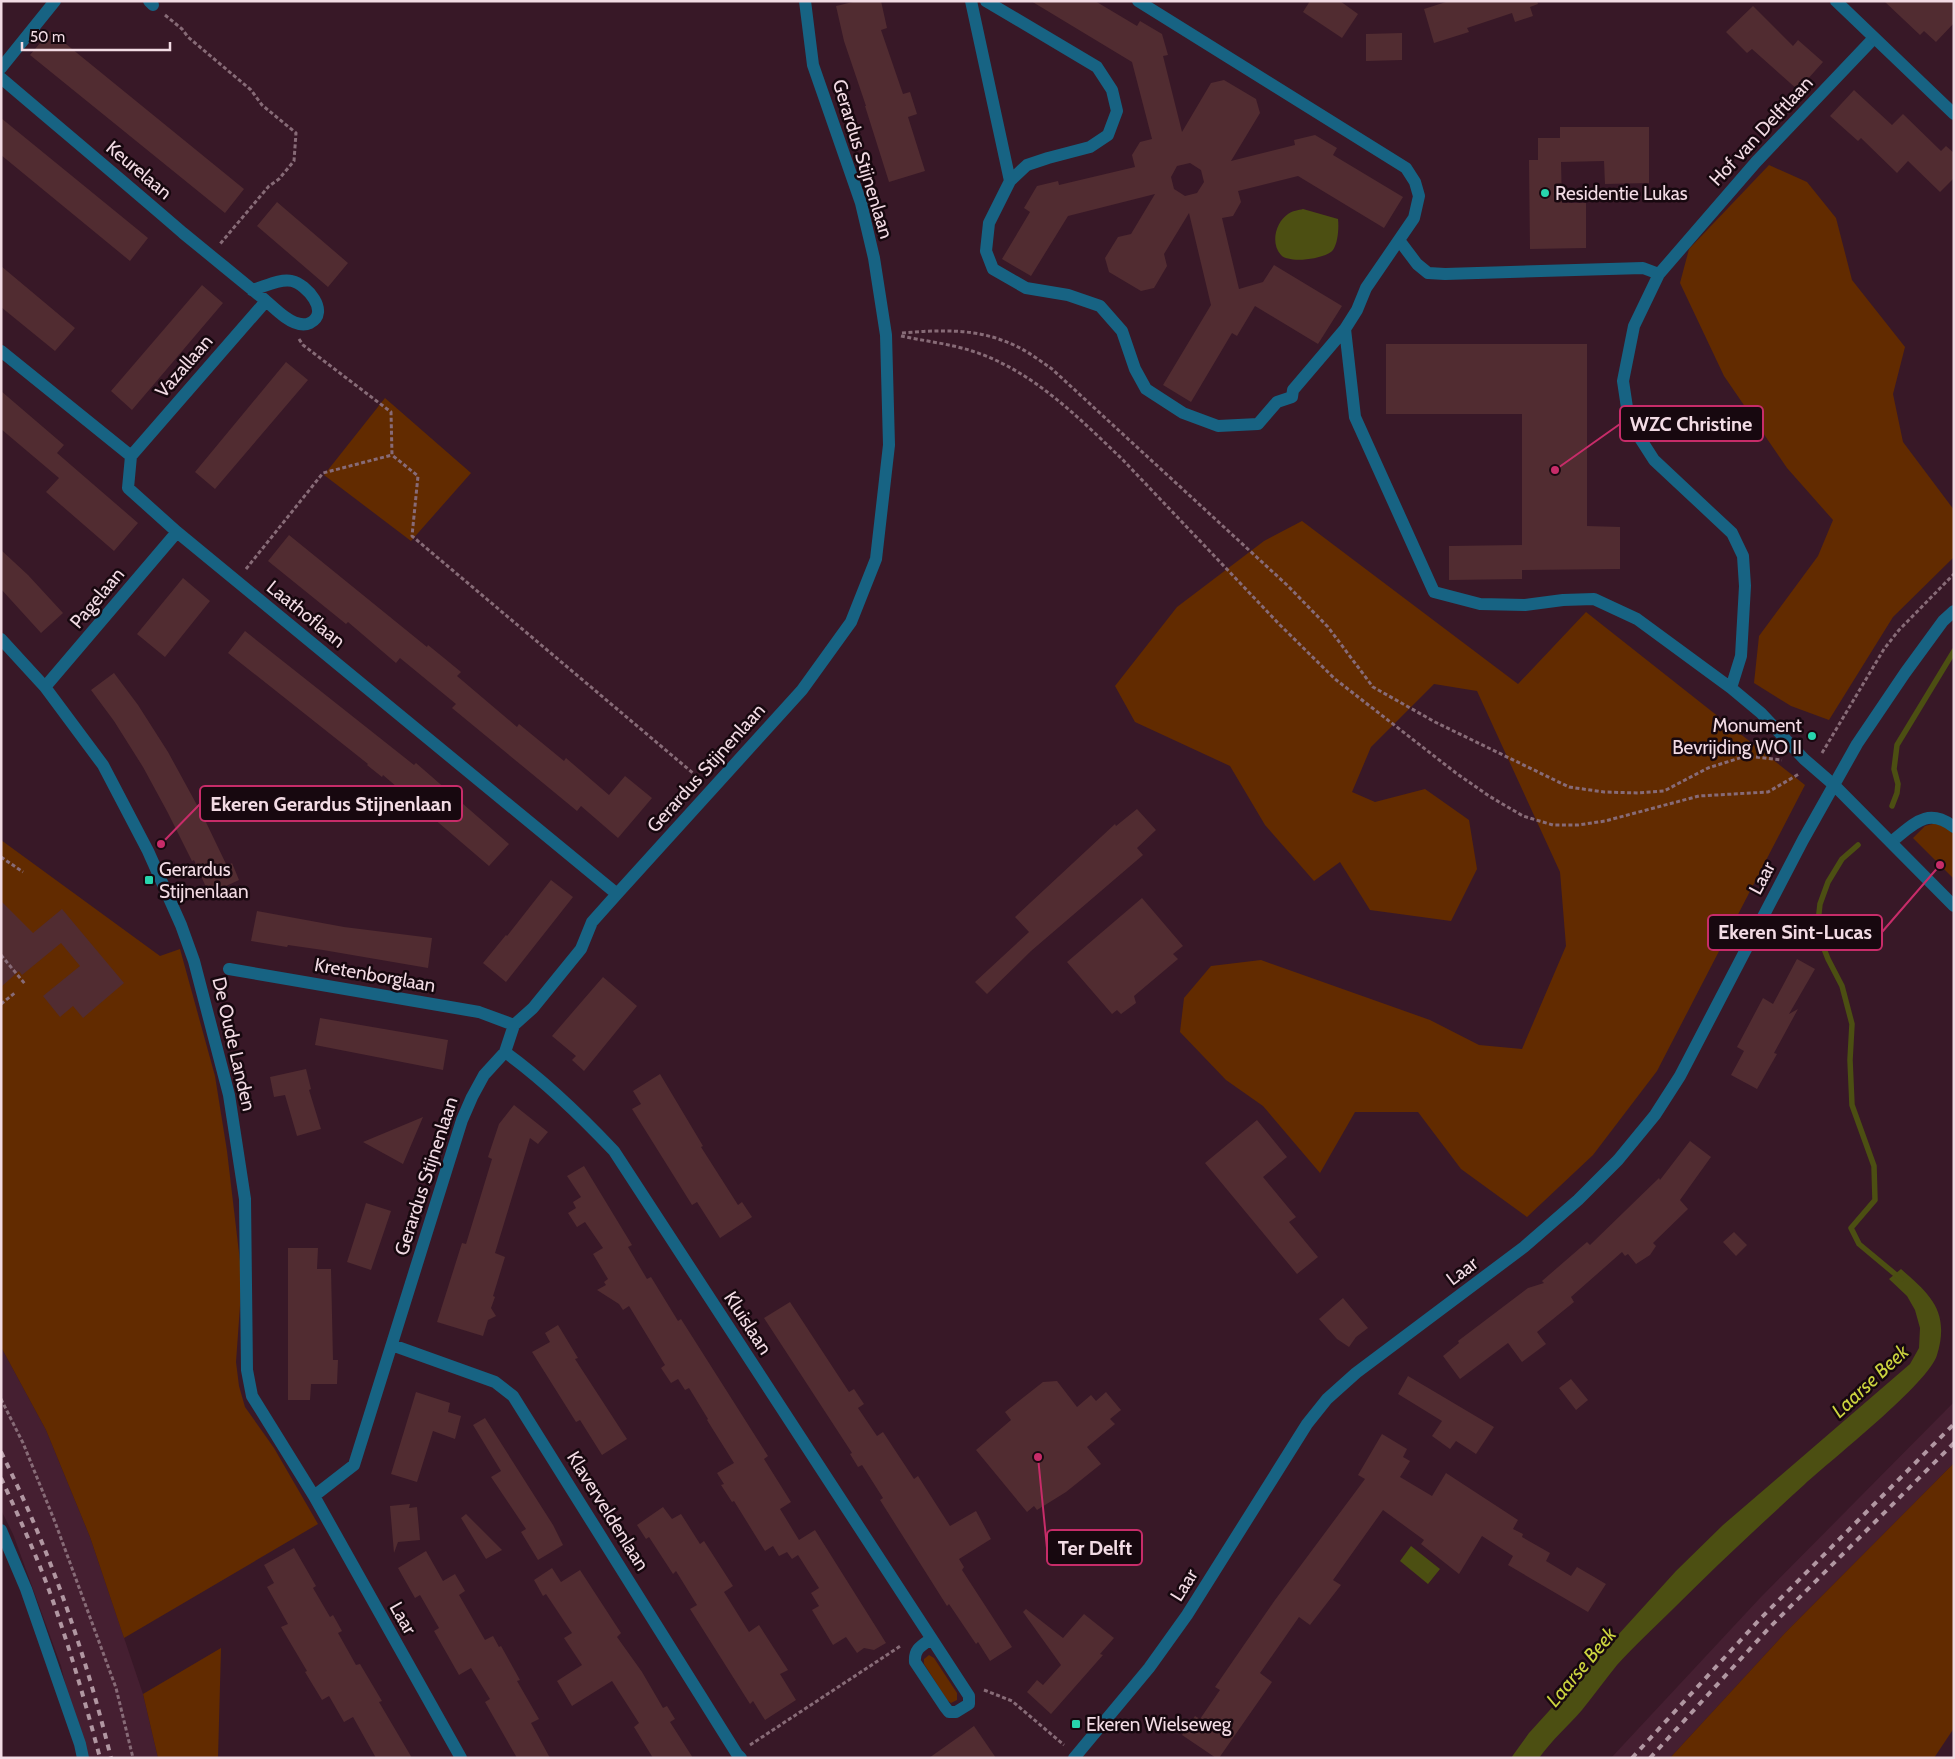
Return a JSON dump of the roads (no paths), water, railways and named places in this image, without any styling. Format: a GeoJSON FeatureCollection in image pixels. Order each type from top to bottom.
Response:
{"type":"FeatureCollection","features":[{"type":"Feature","properties":{"kind":"street"},"geometry":{"type":"LineString","coordinates":[[1,68],[55,1]]}},
{"type":"Feature","properties":{"kind":"street","name":"Gerardus Stijnenlaan"},"geometry":{"type":"LineString","coordinates":[[314,1496],[354,1466],[462,1120],[484,1075],[505,1052],[514,1025],[533,1008],[581,949],[592,922],[802,690],[851,622],[876,559],[889,445],[890,335],[861,203],[813,65],[805,1]]}},
{"type":"Feature","properties":{"kind":"street"},"geometry":{"type":"LineString","coordinates":[[971,1],[1010,181]]}},
{"type":"Feature","properties":{"kind":"street"},"geometry":{"type":"LineString","coordinates":[[986,1],[1097,67],[1112,90],[1116,111],[1108,135],[1090,147],[1048,158],[1027,166],[1010,181],[989,223],[986,252],[993,269],[1026,288],[1068,295],[1100,306],[1122,331],[1135,369],[1146,389],[1183,413],[1218,426],[1258,424],[1277,402],[1292,397],[1293,390],[1345,328],[1357,310],[1366,288],[1414,218],[1419,196],[1415,182],[1406,168],[1138,1]]}},
{"type":"Feature","properties":{"kind":"street"},"geometry":{"type":"LineString","coordinates":[[1836,1],[1954,114]]}},
{"type":"Feature","properties":{"kind":"street","name":"Hof van Delftlaan"},"geometry":{"type":"LineString","coordinates":[[1732,688],[1741,656],[1745,586],[1743,556],[1732,533],[1654,460],[1629,421],[1623,381],[1634,326],[1659,274],[1756,162],[1874,38]]}},
{"type":"Feature","properties":{"kind":"street","name":"Keurelaan"},"geometry":{"type":"LineString","coordinates":[[1,78],[210,255],[252,290],[286,317],[298,324],[310,323],[317,316],[318,307],[315,299],[294,281],[285,280],[252,290]]}},
{"type":"Feature","properties":{"kind":"street"},"geometry":{"type":"LineString","coordinates":[[1398,240],[1417,264],[1428,273],[1643,268],[1659,274]]}},
{"type":"Feature","properties":{"kind":"street","name":"Vazallaan"},"geometry":{"type":"LineString","coordinates":[[131,456],[266,301]]}},
{"type":"Feature","properties":{"kind":"street"},"geometry":{"type":"LineString","coordinates":[[1345,328],[1355,417],[1434,592],[1480,604],[1525,605],[1563,600],[1594,600],[1638,619],[1732,688],[1761,713],[1812,768],[1834,785],[1954,906]]}},
{"type":"Feature","properties":{"kind":"street"},"geometry":{"type":"LineString","coordinates":[[1,351],[131,456]]}},
{"type":"Feature","properties":{"kind":"street","name":"Laathoflaan"},"geometry":{"type":"LineString","coordinates":[[131,456],[128,488],[237,582],[616,894]]}},
{"type":"Feature","properties":{"kind":"street","name":"Pagelaan"},"geometry":{"type":"LineString","coordinates":[[45,687],[177,532]]}},
{"type":"Feature","properties":{"kind":"street","name":"Laar"},"geometry":{"type":"LineString","coordinates":[[1075,1757],[1149,1668],[1187,1615],[1307,1424],[1327,1399],[1356,1373],[1517,1252],[1558,1218],[1618,1160],[1655,1115],[1680,1076],[1803,840],[1857,744],[1900,681],[1944,621],[1954,611]]}},
{"type":"Feature","properties":{"kind":"street","name":"De Oude Landen"},"geometry":{"type":"LineString","coordinates":[[1,639],[45,687],[103,765],[148,851],[181,925],[194,961],[229,1095],[245,1199],[247,1370],[252,1396],[314,1496]]}},
{"type":"Feature","properties":{"kind":"street"},"geometry":{"type":"LineString","coordinates":[[1891,842],[1916,823],[1929,817],[1944,820],[1954,827]]}},
{"type":"Feature","properties":{"kind":"street","name":"Kretenborglaan"},"geometry":{"type":"LineString","coordinates":[[229,969],[479,1012],[514,1025]]}},
{"type":"Feature","properties":{"kind":"street","name":"Kluislaan"},"geometry":{"type":"LineString","coordinates":[[505,1052],[529,1069],[575,1111],[614,1151],[969,1696],[969,1704],[956,1712],[949,1712],[915,1662],[914,1654],[928,1635]]}},
{"type":"Feature","properties":{"kind":"street","name":"Klaverveldenlaan"},"geometry":{"type":"LineString","coordinates":[[392,1345],[494,1382],[514,1396],[739,1756]]}},
{"type":"Feature","properties":{"kind":"street","name":"Laar"},"geometry":{"type":"LineString","coordinates":[[314,1496],[461,1758]]}},
{"type":"Feature","properties":{"kind":"street"},"geometry":{"type":"LineString","coordinates":[[1,1530],[26,1589],[80,1744],[83,1758]]}},
{"type":"Feature","properties":{"kind":"waterway","name":"Laarse Beek"},"geometry":{"type":"LineString","coordinates":[[1892,806],[1898,784],[1894,769],[1897,745],[1954,651]]}},
{"type":"Feature","properties":{"kind":"waterway","name":"Laarse Beek"},"geometry":{"type":"LineString","coordinates":[[1858,845],[1842,859],[1828,882],[1820,904],[1817,931],[1828,959],[1842,986],[1852,1024],[1850,1060],[1852,1105],[1874,1166],[1875,1200],[1851,1228],[1859,1244],[1901,1279]]}},
{"type":"Feature","properties":{"kind":"railway"},"geometry":{"type":"LineString","coordinates":[[1632,1758],[1761,1618],[1954,1424]]}},
{"type":"Feature","properties":{"kind":"railway"},"geometry":{"type":"LineString","coordinates":[[1650,1758],[1770,1627],[1954,1443]]}},
{"type":"Feature","properties":{"kind":"railway"},"geometry":{"type":"LineString","coordinates":[[1,1452],[35,1526],[65,1602],[90,1679],[111,1758]]}},
{"type":"Feature","properties":{"kind":"railway"},"geometry":{"type":"LineString","coordinates":[[1,1478],[44,1576],[76,1673],[100,1758]]}},
{"type":"Feature","properties":{"kind":"place","name":"Residentie Lukas"},"geometry":{"type":"Point","coordinates":[1545,193]}},
{"type":"Feature","properties":{"kind":"place","name":"WZC Christine"},"geometry":{"type":"Point","coordinates":[1555,470]}},
{"type":"Feature","properties":{"kind":"place","name":"Monument Bevrijding WO II"},"geometry":{"type":"Point","coordinates":[1812,736]}},
{"type":"Feature","properties":{"kind":"place","name":"Ekeren Gerardus Stijnenlaan"},"geometry":{"type":"Point","coordinates":[161,844]}},
{"type":"Feature","properties":{"kind":"place","name":"Ekeren Sint-Lucas"},"geometry":{"type":"Point","coordinates":[1940,865]}},
{"type":"Feature","properties":{"kind":"place","name":"Gerardus Stijnenlaan"},"geometry":{"type":"Point","coordinates":[149,880]}},
{"type":"Feature","properties":{"kind":"place","name":"Ter Delft"},"geometry":{"type":"Point","coordinates":[1038,1457]}},
{"type":"Feature","properties":{"kind":"place","name":"Ekeren Wielseweg"},"geometry":{"type":"Point","coordinates":[1076,1724]}}]}
